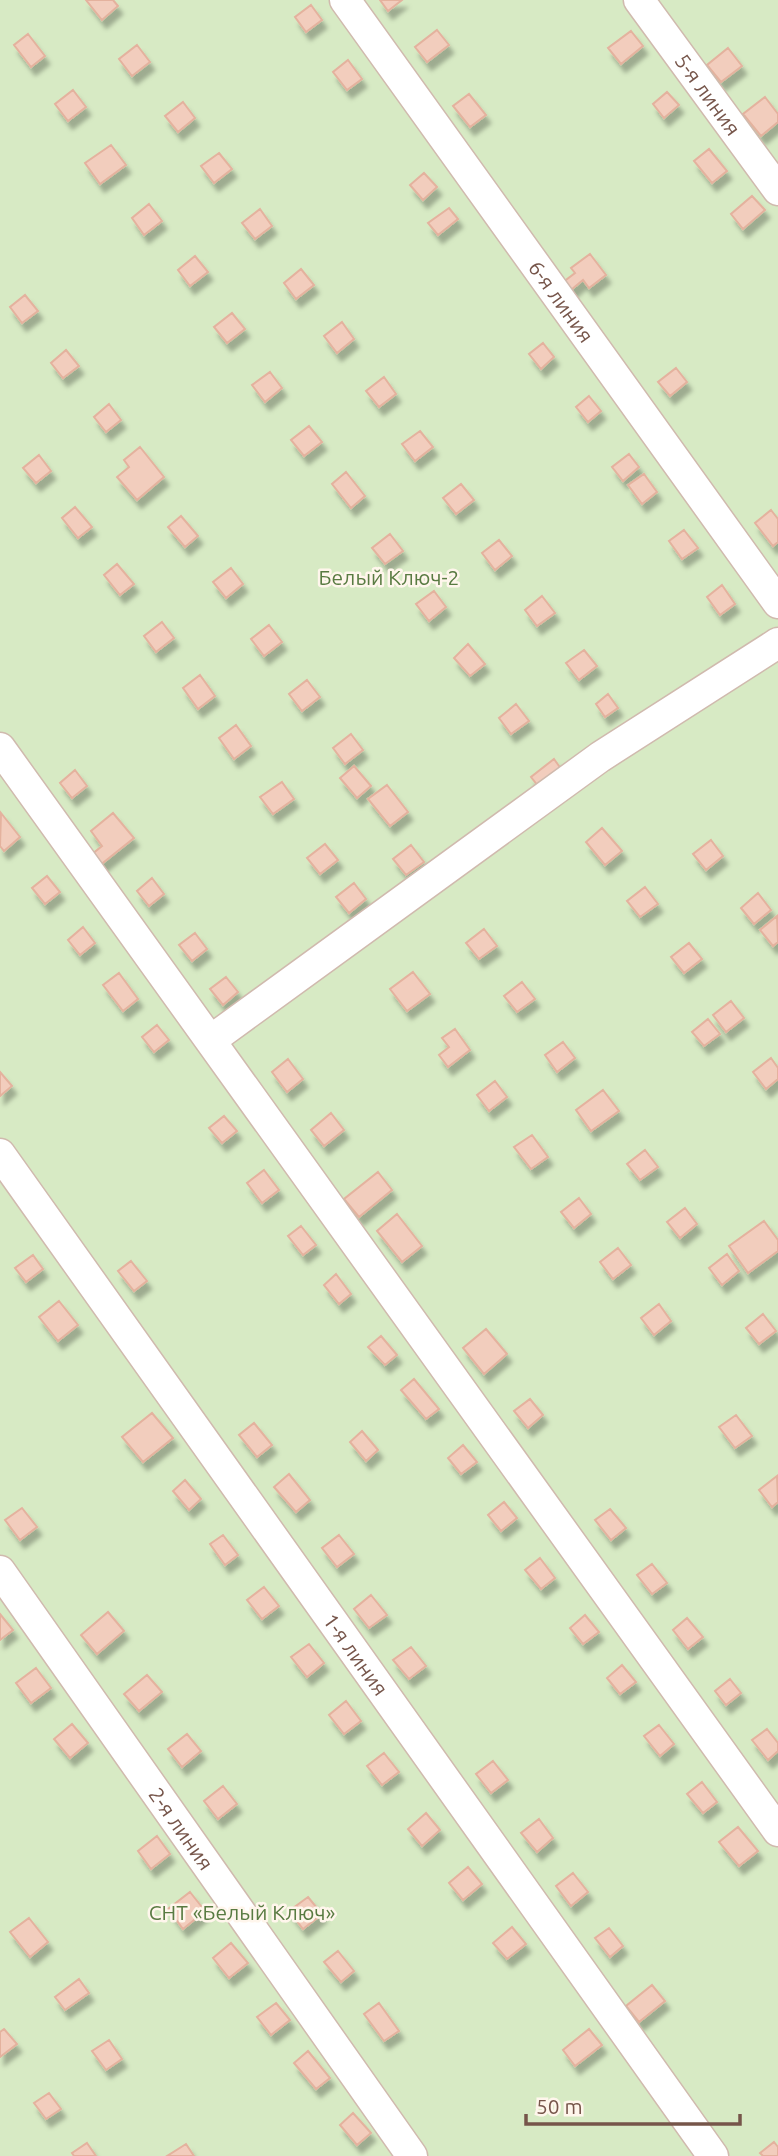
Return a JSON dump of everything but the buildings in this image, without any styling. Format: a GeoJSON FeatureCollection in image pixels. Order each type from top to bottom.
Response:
{"type":"FeatureCollection","features":[{"type":"Feature","properties":{"kind":"street","name":"6-я линия"},"geometry":{"type":"LineString","coordinates":[[345,0],[778,603]]}},
{"type":"Feature","properties":{"kind":"street","name":"5-я линия"},"geometry":{"type":"LineString","coordinates":[[639,0],[778,190]]}},
{"type":"Feature","properties":{"kind":"street"},"geometry":{"type":"LineString","coordinates":[[211,1040],[600,757],[778,643]]}},
{"type":"Feature","properties":{"kind":"street"},"geometry":{"type":"LineString","coordinates":[[0,748],[778,1831]]}},
{"type":"Feature","properties":{"kind":"street","name":"1-я линия"},"geometry":{"type":"LineString","coordinates":[[0,1154],[9,1186],[713,2156]]}},
{"type":"Feature","properties":{"kind":"street","name":"2-я линия"},"geometry":{"type":"LineString","coordinates":[[0,1571],[412,2156]]}},
{"type":"Feature","properties":{"kind":"green space","name":"Белый Ключ-2"},"geometry":{"type":"Polygon","coordinates":[[[0,0],[778,0],[778,2156],[0,2156],[0,0]]]}},
{"type":"Feature","properties":{"kind":"park label","name":"СНТ «Белый Ключ»"},"geometry":{"type":"Point","coordinates":[242,1912]}}]}
